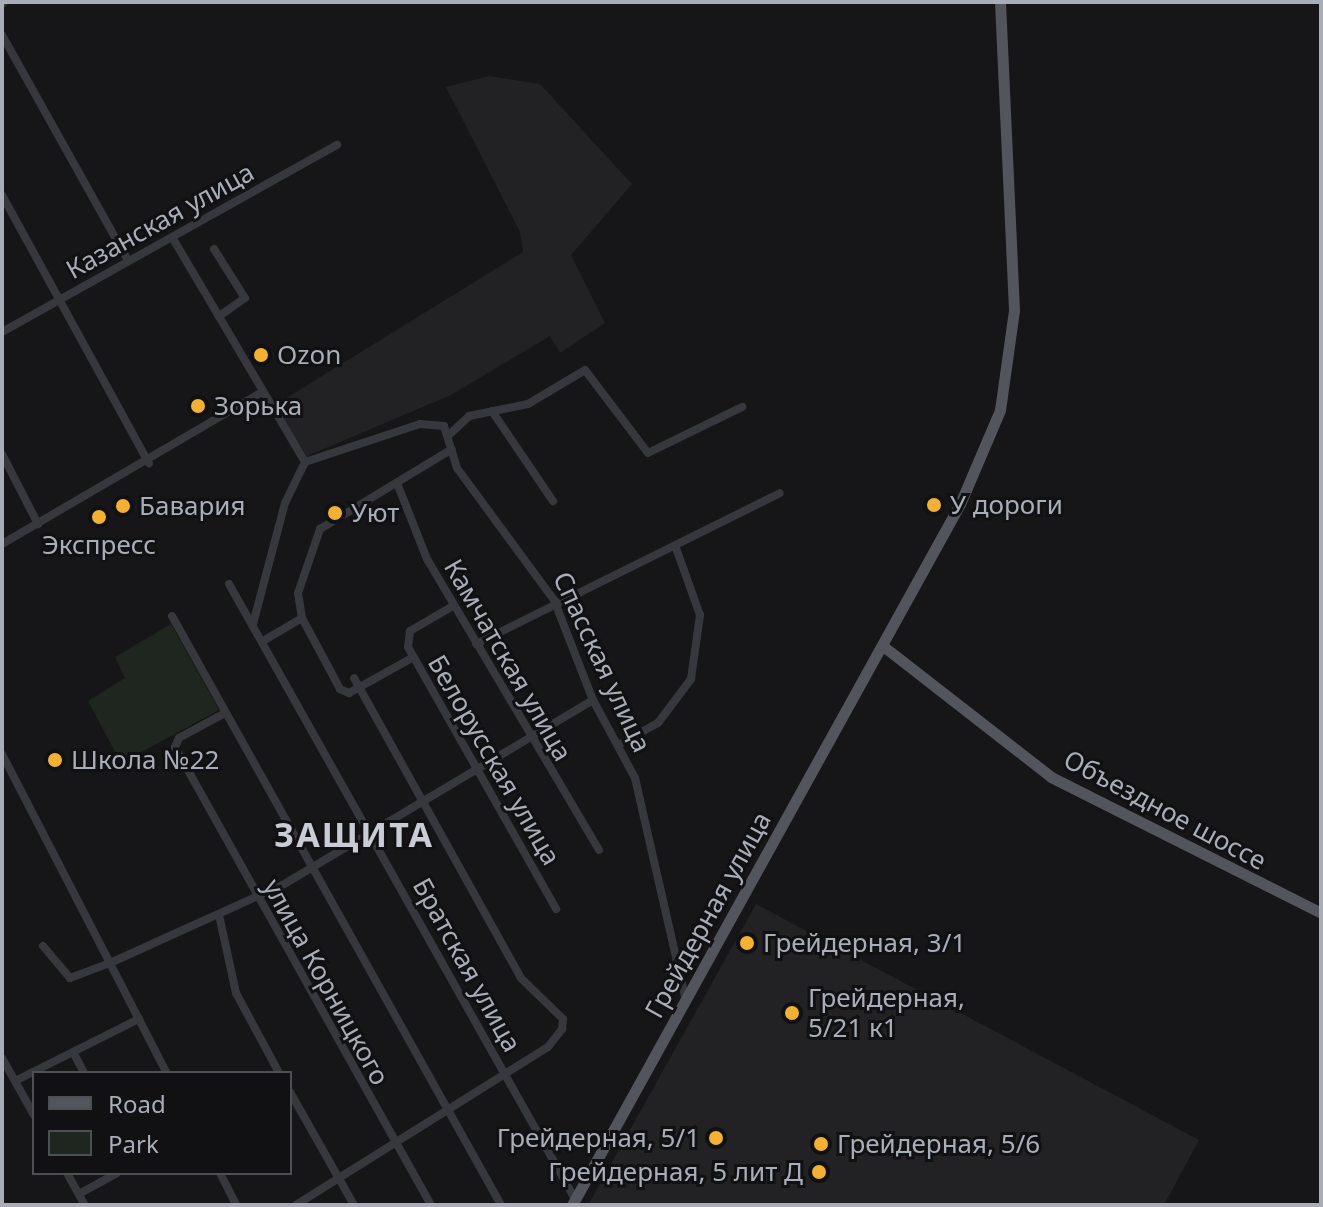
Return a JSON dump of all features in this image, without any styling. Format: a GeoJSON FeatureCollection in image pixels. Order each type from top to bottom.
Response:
{"type":"FeatureCollection","features":[{"type":"Feature","properties":{"kind":"main road","name":"Грейдерная улица"},"geometry":{"type":"LineString","coordinates":[[573,1202],[883,646],[979,466],[1011,360],[1000,2]]}},
{"type":"Feature","properties":{"kind":"main road","name":"Объездное шоссе"},"geometry":{"type":"LineString","coordinates":[[883,646],[1051,777],[1321,913]]}},
{"type":"Feature","properties":{"kind":"street"},"geometry":{"type":"LineString","coordinates":[[2,35],[128,260]]}},
{"type":"Feature","properties":{"kind":"street","name":"Казанская улица"},"geometry":{"type":"LineString","coordinates":[[5,330],[337,145]]}},
{"type":"Feature","properties":{"kind":"street"},"geometry":{"type":"LineString","coordinates":[[2,195],[64,298],[149,463]]}},
{"type":"Feature","properties":{"kind":"street"},"geometry":{"type":"LineString","coordinates":[[172,237],[296,452],[305,462]]}},
{"type":"Feature","properties":{"kind":"street"},"geometry":{"type":"LineString","coordinates":[[214,249],[245,298],[219,316]]}},
{"type":"Feature","properties":{"kind":"street"},"geometry":{"type":"LineString","coordinates":[[2,318],[5,330]]}},
{"type":"Feature","properties":{"kind":"street"},"geometry":{"type":"LineString","coordinates":[[253,625],[285,503],[305,462],[420,424],[437,422],[450,434],[469,416],[538,399],[585,370],[648,453],[742,407]]}},
{"type":"Feature","properties":{"kind":"street"},"geometry":{"type":"LineString","coordinates":[[2,544],[149,463],[262,392]]}},
{"type":"Feature","properties":{"kind":"street"},"geometry":{"type":"LineString","coordinates":[[492,411],[553,501]]}},
{"type":"Feature","properties":{"kind":"street","name":"Спасская улица"},"geometry":{"type":"LineString","coordinates":[[450,434],[457,468],[554,600],[593,700],[635,778],[679,954],[685,1002]]}},
{"type":"Feature","properties":{"kind":"street"},"geometry":{"type":"LineString","coordinates":[[412,658],[360,687],[340,689],[302,618],[298,593],[320,529],[452,449]]}},
{"type":"Feature","properties":{"kind":"street"},"geometry":{"type":"LineString","coordinates":[[2,454],[38,524]]}},
{"type":"Feature","properties":{"kind":"street","name":"Камчатская улица"},"geometry":{"type":"LineString","coordinates":[[397,483],[453,606],[529,739],[599,850]]}},
{"type":"Feature","properties":{"kind":"street"},"geometry":{"type":"LineString","coordinates":[[476,644],[554,600],[780,493]]}},
{"type":"Feature","properties":{"kind":"street"},"geometry":{"type":"LineString","coordinates":[[618,745],[658,723],[691,679],[700,615],[675,545]]}},
{"type":"Feature","properties":{"kind":"street","name":"Братская улица"},"geometry":{"type":"LineString","coordinates":[[229,584],[506,1075],[573,1202]]}},
{"type":"Feature","properties":{"kind":"street","name":"Белорусская улица"},"geometry":{"type":"LineString","coordinates":[[453,606],[410,631],[412,658],[556,909]]}},
{"type":"Feature","properties":{"kind":"street"},"geometry":{"type":"LineString","coordinates":[[172,616],[501,1205]]}},
{"type":"Feature","properties":{"kind":"street"},"geometry":{"type":"LineString","coordinates":[[263,641],[302,618]]}},
{"type":"Feature","properties":{"kind":"street"},"geometry":{"type":"LineString","coordinates":[[296,1205],[446,1108],[506,1075],[548,1047],[563,1019],[521,978],[354,678]]}},
{"type":"Feature","properties":{"kind":"street"},"geometry":{"type":"LineString","coordinates":[[43,946],[70,978],[219,915],[313,867],[593,700]]}},
{"type":"Feature","properties":{"kind":"street","name":"улица Корницкого"},"geometry":{"type":"LineString","coordinates":[[225,713],[179,738],[175,747],[393,1143],[431,1205]]}},
{"type":"Feature","properties":{"kind":"street"},"geometry":{"type":"LineString","coordinates":[[2,754],[166,1071]]}},
{"type":"Feature","properties":{"kind":"street"},"geometry":{"type":"LineString","coordinates":[[219,915],[236,993],[278,1071]]}},
{"type":"Feature","properties":{"kind":"street"},"geometry":{"type":"LineString","coordinates":[[679,954],[690,965],[706,965]]}},
{"type":"Feature","properties":{"kind":"street"},"geometry":{"type":"LineString","coordinates":[[35,1071],[139,1019]]}},
{"type":"Feature","properties":{"kind":"street"},"geometry":{"type":"LineString","coordinates":[[73,1052],[83,1071]]}},
{"type":"Feature","properties":{"kind":"street"},"geometry":{"type":"LineString","coordinates":[[2,1058],[32,1111]]}},
{"type":"Feature","properties":{"kind":"street"},"geometry":{"type":"LineString","coordinates":[[15,1081],[32,1072]]}},
{"type":"Feature","properties":{"kind":"street"},"geometry":{"type":"LineString","coordinates":[[292,1096],[354,1205]]}},
{"type":"Feature","properties":{"kind":"street"},"geometry":{"type":"LineString","coordinates":[[68,1175],[85,1205]]}},
{"type":"Feature","properties":{"kind":"street"},"geometry":{"type":"LineString","coordinates":[[79,1194],[113,1175]]}},
{"type":"Feature","properties":{"kind":"street"},"geometry":{"type":"LineString","coordinates":[[221,1175],[236,1205]]}},
{"type":"Feature","properties":{"kind":"shaded area"},"geometry":{"type":"Polygon","coordinates":[[[489,76],[540,84],[632,184],[571,255],[605,323],[560,353],[550,336],[451,395],[307,456],[275,405],[523,252],[520,232],[446,87],[489,76]]]}},
{"type":"Feature","properties":{"kind":"shaded area"},"geometry":{"type":"Polygon","coordinates":[[[756,904],[1199,1140],[1164,1205],[588,1205],[756,904]]]}},
{"type":"Feature","properties":{"kind":"green space"},"geometry":{"type":"Polygon","coordinates":[[[171,624],[219,710],[121,763],[88,701],[125,678],[115,657],[171,624]]]}},
{"type":"Feature","properties":{"kind":"place","name":"Ozon"},"geometry":{"type":"Point","coordinates":[261,355]}},
{"type":"Feature","properties":{"kind":"place","name":"Зорька"},"geometry":{"type":"Point","coordinates":[198,406]}},
{"type":"Feature","properties":{"kind":"place","name":"У дороги"},"geometry":{"type":"Point","coordinates":[934,505]}},
{"type":"Feature","properties":{"kind":"place","name":"Бавария"},"geometry":{"type":"Point","coordinates":[123,506]}},
{"type":"Feature","properties":{"kind":"place","name":"Уют"},"geometry":{"type":"Point","coordinates":[335,513]}},
{"type":"Feature","properties":{"kind":"place","name":"Экспресс"},"geometry":{"type":"Point","coordinates":[99,517]}},
{"type":"Feature","properties":{"kind":"place","name":"Школа №22"},"geometry":{"type":"Point","coordinates":[55,760]}},
{"type":"Feature","properties":{"kind":"place","name":"Грейдерная, 3/1"},"geometry":{"type":"Point","coordinates":[747,943]}},
{"type":"Feature","properties":{"kind":"place","name":"Грейдерная, 5/21 к1"},"geometry":{"type":"Point","coordinates":[792,1013]}},
{"type":"Feature","properties":{"kind":"place","name":"Грейдерная, 5/1"},"geometry":{"type":"Point","coordinates":[716,1138]}},
{"type":"Feature","properties":{"kind":"place","name":"Грейдерная, 5/6"},"geometry":{"type":"Point","coordinates":[821,1144]}},
{"type":"Feature","properties":{"kind":"place","name":"Грейдерная, 5 лит Д"},"geometry":{"type":"Point","coordinates":[819,1172]}},
{"type":"Feature","properties":{"kind":"district","name":"ЗАЩИТА"},"geometry":{"type":"Point","coordinates":[354,835]}}]}
